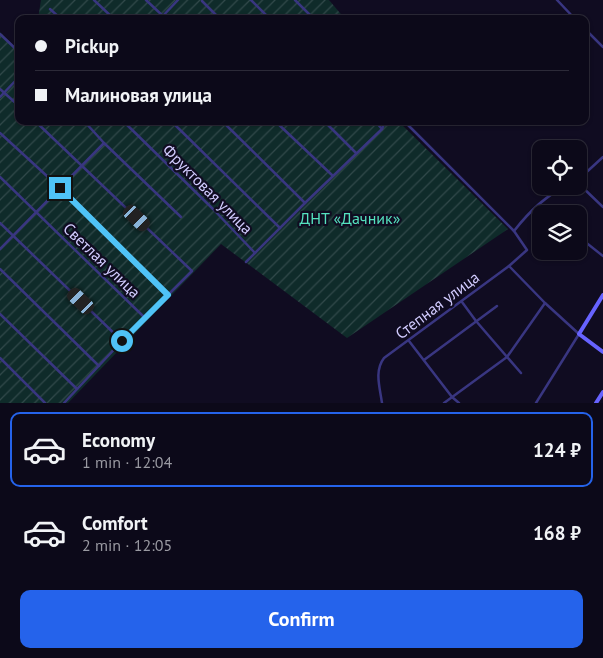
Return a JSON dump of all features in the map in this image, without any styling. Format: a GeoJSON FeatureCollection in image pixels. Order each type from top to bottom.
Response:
{"type":"FeatureCollection","features":[{"type":"Feature","properties":{"kind":"street"},"geometry":{"type":"LineString","coordinates":[[94,0],[110,15]]}},
{"type":"Feature","properties":{"kind":"street"},"geometry":{"type":"LineString","coordinates":[[146,0],[160,15]]}},
{"type":"Feature","properties":{"kind":"street"},"geometry":{"type":"LineString","coordinates":[[164,15],[178,0]]}},
{"type":"Feature","properties":{"kind":"street"},"geometry":{"type":"LineString","coordinates":[[251,0],[266,15]]}},
{"type":"Feature","properties":{"kind":"street"},"geometry":{"type":"LineString","coordinates":[[295,0],[310,15]]}},
{"type":"Feature","properties":{"kind":"street"},"geometry":{"type":"LineString","coordinates":[[557,0],[571,15]]}},
{"type":"Feature","properties":{"kind":"street"},"geometry":{"type":"LineString","coordinates":[[202,1],[216,15]]}},
{"type":"Feature","properties":{"kind":"street"},"geometry":{"type":"LineString","coordinates":[[50,9],[57,15]]}},
{"type":"Feature","properties":{"kind":"street"},"geometry":{"type":"LineString","coordinates":[[589,32],[603,47]]}},
{"type":"Feature","properties":{"kind":"street"},"geometry":{"type":"LineString","coordinates":[[0,34],[15,48]]}},
{"type":"Feature","properties":{"kind":"street"},"geometry":{"type":"LineString","coordinates":[[0,97],[15,81]]}},
{"type":"Feature","properties":{"kind":"street"},"geometry":{"type":"LineString","coordinates":[[0,89],[15,103]]}},
{"type":"Feature","properties":{"kind":"street"},"geometry":{"type":"LineString","coordinates":[[39,125],[192,271],[145,317],[64,403]]}},
{"type":"Feature","properties":{"kind":"street"},"geometry":{"type":"LineString","coordinates":[[88,125],[181,217]]}},
{"type":"Feature","properties":{"kind":"street","name":"Фруктовая улица"},"geometry":{"type":"LineString","coordinates":[[127,125],[255,253]]}},
{"type":"Feature","properties":{"kind":"street"},"geometry":{"type":"LineString","coordinates":[[175,125],[280,228]]}},
{"type":"Feature","properties":{"kind":"street"},"geometry":{"type":"LineString","coordinates":[[226,125],[305,203]]}},
{"type":"Feature","properties":{"kind":"street"},"geometry":{"type":"LineString","coordinates":[[279,125],[333,176]]}},
{"type":"Feature","properties":{"kind":"street"},"geometry":{"type":"LineString","coordinates":[[328,125],[356,153]]}},
{"type":"Feature","properties":{"kind":"street"},"geometry":{"type":"LineString","coordinates":[[378,125],[382,129]]}},
{"type":"Feature","properties":{"kind":"street"},"geometry":{"type":"LineString","coordinates":[[246,262],[382,129],[384,125]]}},
{"type":"Feature","properties":{"kind":"street"},"geometry":{"type":"LineString","coordinates":[[408,125],[514,231],[532,210]]}},
{"type":"Feature","properties":{"kind":"street"},"geometry":{"type":"LineString","coordinates":[[0,133],[60,188],[168,295]]}},
{"type":"Feature","properties":{"kind":"street"},"geometry":{"type":"LineString","coordinates":[[0,249],[104,143]]}},
{"type":"Feature","properties":{"kind":"street"},"geometry":{"type":"LineString","coordinates":[[587,172],[603,157]]}},
{"type":"Feature","properties":{"kind":"street","name":"Светлая улица"},"geometry":{"type":"LineString","coordinates":[[0,177],[145,317]]}},
{"type":"Feature","properties":{"kind":"street"},"geometry":{"type":"LineString","coordinates":[[587,192],[603,207]]}},
{"type":"Feature","properties":{"kind":"street"},"geometry":{"type":"LineString","coordinates":[[538,205],[550,195]]}},
{"type":"Feature","properties":{"kind":"street"},"geometry":{"type":"LineString","coordinates":[[0,223],[122,341]]}},
{"type":"Feature","properties":{"kind":"street","name":"Степная улица"},"geometry":{"type":"LineString","coordinates":[[382,403],[378,372],[384,358],[462,302],[527,250],[514,231]]}},
{"type":"Feature","properties":{"kind":"street"},"geometry":{"type":"LineString","coordinates":[[587,243],[603,256]]}},
{"type":"Feature","properties":{"kind":"street"},"geometry":{"type":"LineString","coordinates":[[509,266],[545,303],[579,334],[603,352]]}},
{"type":"Feature","properties":{"kind":"street"},"geometry":{"type":"LineString","coordinates":[[0,269],[99,366]]}},
{"type":"Feature","properties":{"kind":"street"},"geometry":{"type":"LineString","coordinates":[[536,403],[603,295]]}},
{"type":"Feature","properties":{"kind":"street"},"geometry":{"type":"LineString","coordinates":[[462,302],[521,373]]}},
{"type":"Feature","properties":{"kind":"street"},"geometry":{"type":"LineString","coordinates":[[444,403],[507,357],[545,303]]}},
{"type":"Feature","properties":{"kind":"street"},"geometry":{"type":"LineString","coordinates":[[424,360],[497,306]]}},
{"type":"Feature","properties":{"kind":"street"},"geometry":{"type":"LineString","coordinates":[[0,314],[77,389]]}},
{"type":"Feature","properties":{"kind":"street"},"geometry":{"type":"LineString","coordinates":[[409,341],[452,398],[459,403]]}},
{"type":"Feature","properties":{"kind":"street"},"geometry":{"type":"LineString","coordinates":[[0,358],[45,403]]}},
{"type":"Feature","properties":{"kind":"street"},"geometry":{"type":"LineString","coordinates":[[596,403],[603,392]]}},
{"type":"Feature","properties":{"kind":"green space"},"geometry":{"type":"Polygon","coordinates":[[[41,0],[329,0],[342,15],[39,15],[41,0]]]}},
{"type":"Feature","properties":{"kind":"green space","name":"ДНТ «Дачник»"},"geometry":{"type":"Polygon","coordinates":[[[0,32],[15,47],[15,125],[402,125],[508,229],[347,338],[221,244],[68,403],[0,403],[0,32]]]}},
{"type":"Feature","properties":{"kind":"route"},"geometry":{"type":"LineString","coordinates":[[60,188],[168,295],[122,341]]}}]}
